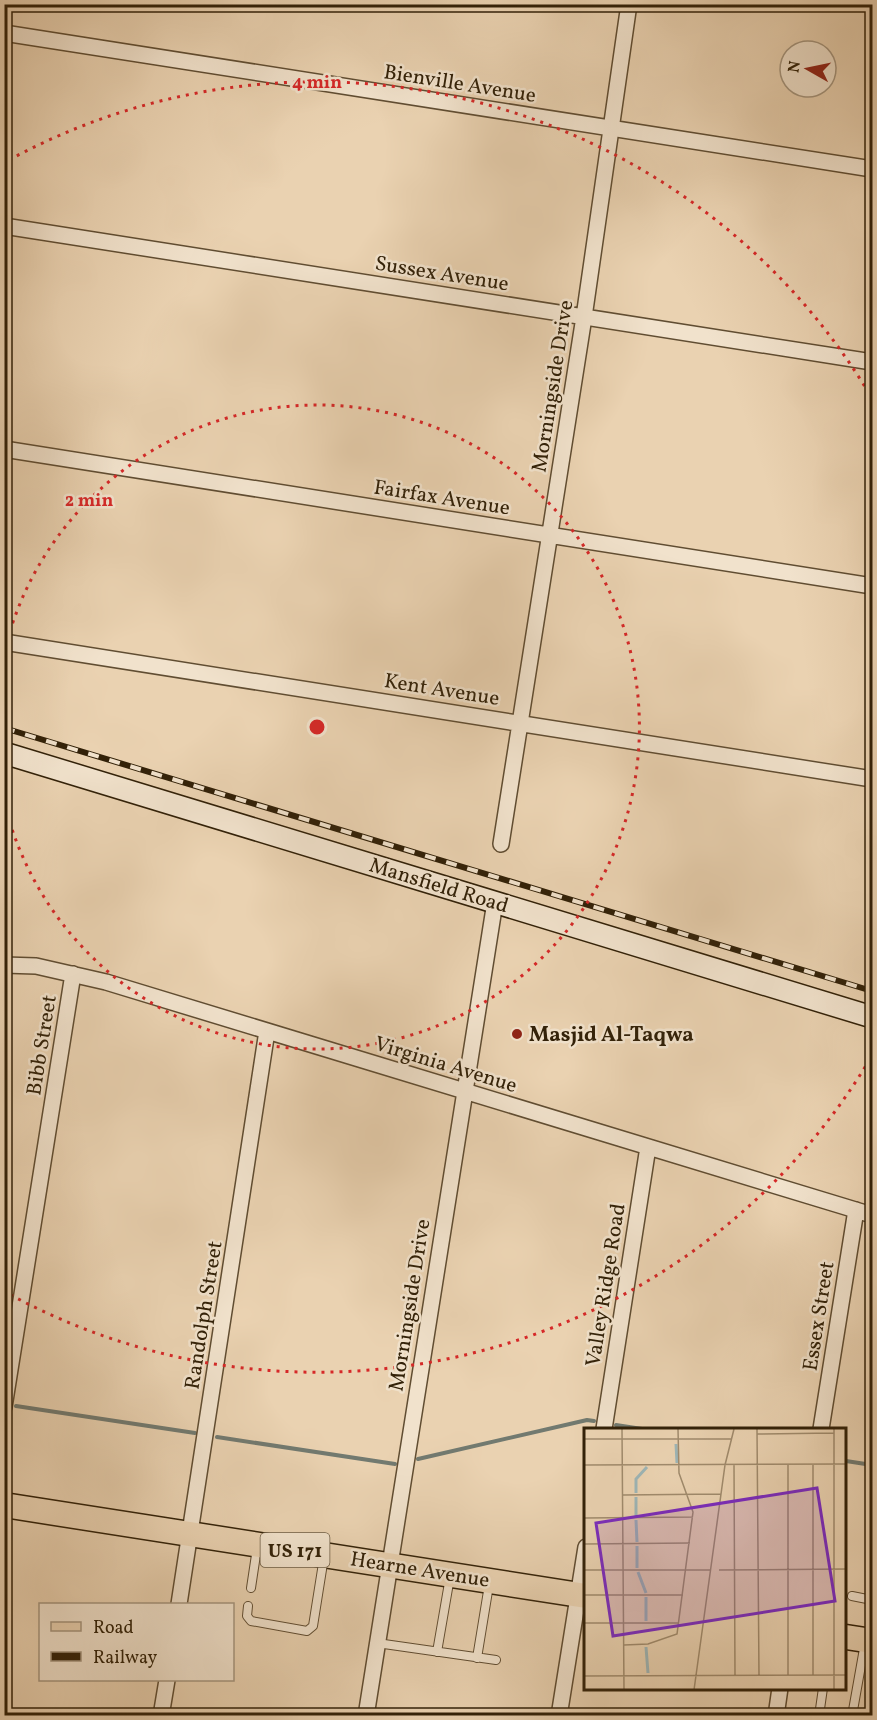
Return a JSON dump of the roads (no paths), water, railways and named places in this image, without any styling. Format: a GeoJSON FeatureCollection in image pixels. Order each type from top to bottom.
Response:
{"type":"FeatureCollection","features":[{"type":"Feature","properties":{"kind":"main road","name":"Mansfield Road"},"geometry":{"type":"LineString","coordinates":[[4,753],[873,1017]]}},
{"type":"Feature","properties":{"kind":"main road","name":"Hearne Avenue"},"geometry":{"type":"LineString","coordinates":[[4,1505],[582,1595]]}},
{"type":"Feature","properties":{"kind":"street","name":"Morningside Drive"},"geometry":{"type":"LineString","coordinates":[[501,844],[584,317],[629,4]]}},
{"type":"Feature","properties":{"kind":"street","name":"Bienville Avenue"},"geometry":{"type":"LineString","coordinates":[[4,33],[873,169]]}},
{"type":"Feature","properties":{"kind":"street","name":"Sussex Avenue"},"geometry":{"type":"LineString","coordinates":[[4,226],[873,362]]}},
{"type":"Feature","properties":{"kind":"street","name":"Fairfax Avenue"},"geometry":{"type":"LineString","coordinates":[[4,449],[873,586]]}},
{"type":"Feature","properties":{"kind":"street","name":"Kent Avenue"},"geometry":{"type":"LineString","coordinates":[[4,642],[873,778]]}},
{"type":"Feature","properties":{"kind":"street","name":"Morningside Drive"},"geometry":{"type":"LineString","coordinates":[[366,1716],[495,902]]}},
{"type":"Feature","properties":{"kind":"street","name":"Virginia Avenue"},"geometry":{"type":"LineString","coordinates":[[4,964],[36,966],[73,974],[873,1215]]}},
{"type":"Feature","properties":{"kind":"street","name":"Bibb Street"},"geometry":{"type":"LineString","coordinates":[[4,1407],[73,974]]}},
{"type":"Feature","properties":{"kind":"street","name":"Randolph Street"},"geometry":{"type":"LineString","coordinates":[[179,1603],[267,1031]]}},
{"type":"Feature","properties":{"kind":"street","name":"Valley Ridge Road"},"geometry":{"type":"LineString","coordinates":[[604,1428],[648,1147]]}},
{"type":"Feature","properties":{"kind":"street","name":"Essex Street"},"geometry":{"type":"LineString","coordinates":[[821,1428],[855,1210]]}},
{"type":"Feature","properties":{"kind":"street"},"geometry":{"type":"LineString","coordinates":[[559,1716],[582,1595],[584,1571]]}},
{"type":"Feature","properties":{"kind":"street"},"geometry":{"type":"LineString","coordinates":[[161,1716],[167,1681]]}},
{"type":"Feature","properties":{"kind":"street"},"geometry":{"type":"LineString","coordinates":[[776,1716],[780,1690]]}},
{"type":"Feature","properties":{"kind":"lane"},"geometry":{"type":"LineString","coordinates":[[251,1588],[258,1544]]}},
{"type":"Feature","properties":{"kind":"lane"},"geometry":{"type":"LineString","coordinates":[[248,1606],[247,1616],[251,1621],[307,1631],[313,1626],[325,1554]]}},
{"type":"Feature","properties":{"kind":"lane"},"geometry":{"type":"LineString","coordinates":[[437,1652],[450,1573]]}},
{"type":"Feature","properties":{"kind":"lane"},"geometry":{"type":"LineString","coordinates":[[477,1658],[490,1580]]}},
{"type":"Feature","properties":{"kind":"lane"},"geometry":{"type":"LineString","coordinates":[[852,1596],[873,1600]]}},
{"type":"Feature","properties":{"kind":"lane"},"geometry":{"type":"LineString","coordinates":[[850,1716],[858,1683],[861,1640]]}},
{"type":"Feature","properties":{"kind":"lane"},"geometry":{"type":"LineString","coordinates":[[377,1643],[496,1660]]}},
{"type":"Feature","properties":{"kind":"lane"},"geometry":{"type":"LineString","coordinates":[[819,1716],[823,1690]]}},
{"type":"Feature","properties":{"kind":"waterway"},"geometry":{"type":"LineString","coordinates":[[16,1406],[195,1433]]}},
{"type":"Feature","properties":{"kind":"waterway"},"geometry":{"type":"LineString","coordinates":[[418,1459],[587,1420],[594,1421]]}},
{"type":"Feature","properties":{"kind":"waterway"},"geometry":{"type":"LineString","coordinates":[[616,1425],[636,1428]]}},
{"type":"Feature","properties":{"kind":"waterway"},"geometry":{"type":"LineString","coordinates":[[217,1437],[395,1464]]}},
{"type":"Feature","properties":{"kind":"waterway"},"geometry":{"type":"LineString","coordinates":[[847,1461],[872,1465]]}},
{"type":"Feature","properties":{"kind":"railway"},"geometry":{"type":"LineString","coordinates":[[4,728],[872,991]]}},
{"type":"Feature","properties":{"kind":"place","name":"Masjid Al-Taqwa"},"geometry":{"type":"Point","coordinates":[517,1034]}}]}
